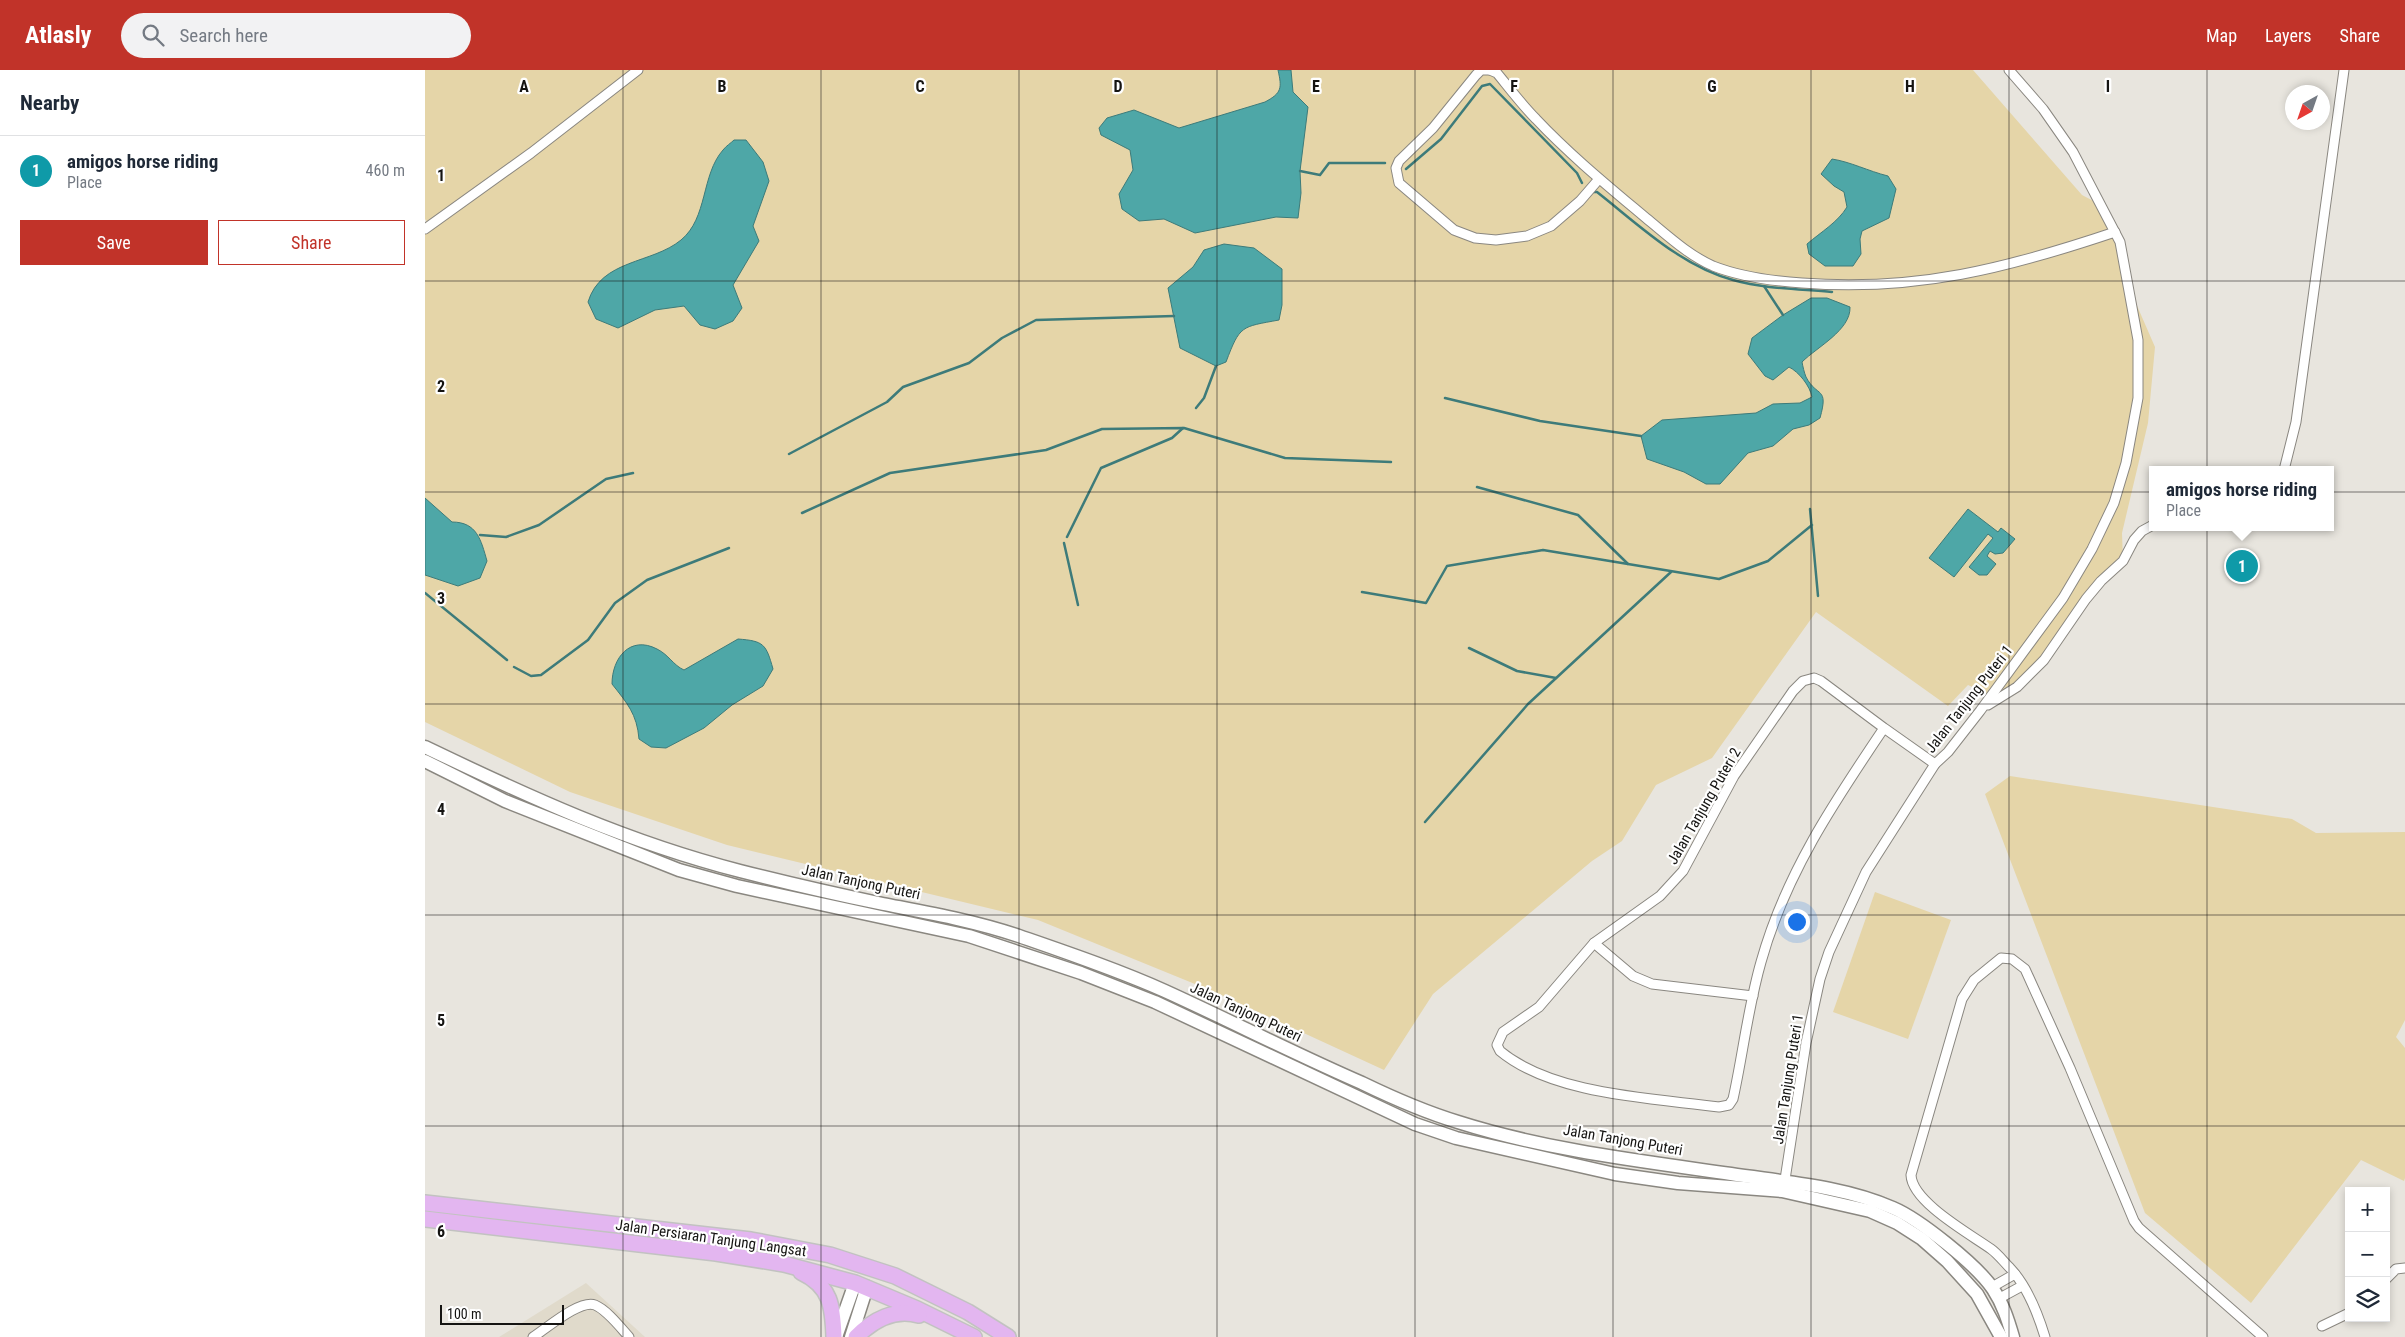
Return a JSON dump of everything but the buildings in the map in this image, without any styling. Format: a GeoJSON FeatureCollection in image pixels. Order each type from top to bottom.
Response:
{"type":"FeatureCollection","features":[{"type":"Feature","properties":{"kind":"main road","name":"Jalan Persiaran Tanjung Langsat"},"geometry":{"type":"LineString","coordinates":[[425,1203],[786,1246],[830,1255],[876,1269],[937,1296],[1008,1337]]}},
{"type":"Feature","properties":{"kind":"main road","name":"Jalan Persiaran Tanjung Langsat"},"geometry":{"type":"LineString","coordinates":[[425,1218],[769,1261],[862,1284],[947,1322],[974,1337]]}},
{"type":"Feature","properties":{"kind":"main road"},"geometry":{"type":"LineString","coordinates":[[786,1246],[853,1271],[862,1284],[878,1281],[937,1296]]}},
{"type":"Feature","properties":{"kind":"main road"},"geometry":{"type":"LineString","coordinates":[[769,1261],[795,1268],[809,1276],[827,1293],[833,1311],[835,1337]]}},
{"type":"Feature","properties":{"kind":"main road"},"geometry":{"type":"LineString","coordinates":[[856,1337],[879,1320],[899,1312],[912,1313],[947,1322]]}},
{"type":"Feature","properties":{"kind":"street"},"geometry":{"type":"LineString","coordinates":[[425,230],[531,153],[638,70]]}},
{"type":"Feature","properties":{"kind":"street"},"geometry":{"type":"LineString","coordinates":[[1599,179],[1580,201],[1551,226],[1527,236],[1496,240],[1475,238],[1454,230],[1399,183],[1396,168],[1399,161],[1433,128],[1476,75],[1481,70],[1489,70],[1497,73],[1535,118],[1599,179],[1682,248],[1712,266],[1744,276],[1840,286],[1912,284],[1980,272],[2065,249],[2115,232]]}},
{"type":"Feature","properties":{"kind":"street","name":"Jalan Tanjung Puteri 1"},"geometry":{"type":"LineString","coordinates":[[1784,1186],[1806,1043],[1820,979],[1833,944],[1866,872],[1935,764],[1948,752],[1980,711],[2063,598],[2092,549],[2114,503],[2126,463],[2138,398],[2139,340],[2120,242],[2073,152],[2043,109],[2009,70]]}},
{"type":"Feature","properties":{"kind":"street"},"geometry":{"type":"LineString","coordinates":[[2285,466],[2296,422],[2344,70]]}},
{"type":"Feature","properties":{"kind":"street"},"geometry":{"type":"LineString","coordinates":[[1980,711],[1996,698],[2017,687],[2044,660],[2086,599],[2101,581],[2123,561],[2134,540],[2149,527]]}},
{"type":"Feature","properties":{"kind":"street","name":"Jalan Tanjung Puteri 2"},"geometry":{"type":"LineString","coordinates":[[1753,996],[1733,1099],[1729,1105],[1725,1106],[1617,1093],[1568,1084],[1536,1073],[1506,1056],[1497,1045],[1503,1032],[1539,1007],[1593,943],[1660,896],[1683,871],[1734,776],[1793,691],[1803,681],[1814,678],[1821,681],[1935,764]]}},
{"type":"Feature","properties":{"kind":"street"},"geometry":{"type":"LineString","coordinates":[[1593,943],[1633,976],[1651,984],[1753,996],[1761,960],[1804,852],[1837,796],[1884,728]]}},
{"type":"Feature","properties":{"kind":"street","name":"Jalan Tanjong Puteri"},"geometry":{"type":"LineString","coordinates":[[425,747],[511,789],[600,827],[683,856],[847,897],[973,922],[1014,934],[1161,989],[1316,1063],[1419,1109],[1461,1123],[1618,1157],[1869,1199],[1895,1209],[1917,1221],[1952,1248],[1992,1287],[2008,1320],[2013,1337]]}},
{"type":"Feature","properties":{"kind":"street","name":"Jalan Tanjong Puteri"},"geometry":{"type":"LineString","coordinates":[[425,761],[505,801],[679,870],[737,886],[969,936],[1081,973],[1155,1002],[1415,1124],[1456,1138],[1615,1174],[1678,1183],[1784,1186],[1870,1211],[1897,1223],[1922,1239],[1947,1260],[1977,1294],[2001,1337]]}},
{"type":"Feature","properties":{"kind":"street"},"geometry":{"type":"LineString","coordinates":[[679,870],[683,856]]}},
{"type":"Feature","properties":{"kind":"street"},"geometry":{"type":"LineString","coordinates":[[2045,1337],[2039,1320],[2015,1274],[1993,1251],[1923,1199],[1911,1183],[1911,1175],[1962,999],[1974,980],[1991,964],[2004,958],[2013,959],[2025,969],[2070,1068],[2133,1221],[2146,1235],[2263,1337]]}},
{"type":"Feature","properties":{"kind":"street"},"geometry":{"type":"LineString","coordinates":[[1917,1221],[1914,1228],[1922,1239]]}},
{"type":"Feature","properties":{"kind":"street"},"geometry":{"type":"LineString","coordinates":[[2388,1277],[2396,1269],[2405,1268]]}},
{"type":"Feature","properties":{"kind":"street"},"geometry":{"type":"LineString","coordinates":[[1992,1287],[2015,1274]]}},
{"type":"Feature","properties":{"kind":"street"},"geometry":{"type":"LineString","coordinates":[[835,1337],[862,1284]]}},
{"type":"Feature","properties":{"kind":"street"},"geometry":{"type":"LineString","coordinates":[[851,1337],[862,1284]]}},
{"type":"Feature","properties":{"kind":"street"},"geometry":{"type":"LineString","coordinates":[[1999,1299],[2022,1286]]}},
{"type":"Feature","properties":{"kind":"street"},"geometry":{"type":"LineString","coordinates":[[533,1337],[577,1307],[587,1304],[595,1305],[629,1337]]}},
{"type":"Feature","properties":{"kind":"street"},"geometry":{"type":"LineString","coordinates":[[2322,1326],[2345,1315]]}},
{"type":"Feature","properties":{"kind":"shaded area"},"geometry":{"type":"Polygon","coordinates":[[[425,70],[1973,70],[2082,195],[2103,206],[2120,242],[2128,285],[2155,347],[2148,423],[2122,533],[2123,561],[2101,581],[2044,660],[1996,698],[1968,685],[1948,706],[1816,612],[1712,758],[1656,785],[1622,841],[1592,861],[1433,994],[1384,1070],[1217,993],[1038,920],[727,845],[570,792],[425,722],[425,229],[430,226],[425,219],[425,70]]]}},
{"type":"Feature","properties":{"kind":"shaded area"},"geometry":{"type":"Polygon","coordinates":[[[2010,776],[2292,819],[2316,833],[2405,832],[2405,1020],[2396,1037],[2405,1048],[2405,1178],[2404,1181],[2361,1160],[2251,1303],[2145,1213],[1985,794],[2010,776]]]}},
{"type":"Feature","properties":{"kind":"shaded area"},"geometry":{"type":"Polygon","coordinates":[[[1875,892],[1951,920],[1908,1039],[1833,1012],[1875,892]]]}},
{"type":"Feature","properties":{"kind":"shaded area"},"geometry":{"type":"Polygon","coordinates":[[[586,1283],[645,1337],[499,1337],[586,1283]]]}},
{"type":"Feature","properties":{"kind":"water"},"geometry":{"type":"Polygon","coordinates":[[[1278,70],[1291,70],[1293,92],[1308,107],[1300,171],[1301,193],[1298,218],[1276,217],[1195,233],[1164,219],[1139,221],[1122,209],[1119,194],[1133,170],[1130,150],[1101,135],[1099,128],[1107,118],[1134,110],[1179,128],[1271,99],[1278,93],[1280,86],[1278,70]]]}},
{"type":"Feature","properties":{"kind":"water"},"geometry":{"type":"Polygon","coordinates":[[[734,140],[746,140],[763,162],[769,181],[753,226],[759,241],[733,285],[742,308],[733,321],[715,329],[700,325],[684,306],[655,310],[618,328],[596,319],[588,302],[595,288],[604,278],[628,264],[669,248],[690,231],[696,220],[716,160],[734,140]]]}},
{"type":"Feature","properties":{"kind":"water"},"geometry":{"type":"Polygon","coordinates":[[[1832,159],[1888,176],[1896,189],[1889,218],[1862,231],[1860,239],[1861,254],[1853,266],[1825,266],[1809,254],[1807,244],[1834,222],[1847,207],[1844,192],[1821,174],[1832,159]]]}},
{"type":"Feature","properties":{"kind":"water"},"geometry":{"type":"Polygon","coordinates":[[[1224,244],[1254,248],[1282,269],[1282,305],[1279,320],[1257,324],[1244,330],[1235,341],[1226,362],[1216,366],[1180,348],[1168,288],[1193,267],[1204,250],[1224,244]]]}},
{"type":"Feature","properties":{"kind":"water"},"geometry":{"type":"Polygon","coordinates":[[[1811,298],[1827,298],[1850,307],[1849,315],[1839,331],[1802,362],[1806,377],[1821,393],[1823,401],[1820,418],[1809,425],[1793,429],[1773,446],[1748,453],[1720,484],[1706,484],[1684,472],[1647,459],[1641,436],[1662,420],[1756,413],[1773,404],[1800,403],[1812,397],[1806,384],[1793,369],[1789,367],[1773,380],[1765,376],[1748,354],[1752,338],[1783,315],[1811,298]]]}},
{"type":"Feature","properties":{"kind":"water"},"geometry":{"type":"Polygon","coordinates":[[[425,498],[452,522],[467,525],[477,534],[487,561],[480,578],[458,586],[425,575],[425,498]]]}},
{"type":"Feature","properties":{"kind":"water"},"geometry":{"type":"Polygon","coordinates":[[[1968,509],[1998,532],[2001,528],[2015,539],[2003,553],[1995,554],[1990,551],[1987,556],[1996,564],[1987,575],[1979,575],[1969,567],[1993,538],[1988,534],[1954,577],[1929,558],[1968,509]]]}},
{"type":"Feature","properties":{"kind":"water"},"geometry":{"type":"Polygon","coordinates":[[[738,639],[759,643],[766,649],[773,669],[763,686],[732,705],[704,728],[666,748],[651,747],[639,739],[634,716],[627,703],[612,684],[615,666],[624,651],[631,647],[647,645],[661,651],[684,670],[738,639]]]}},
{"type":"Feature","properties":{"kind":"waterway"},"geometry":{"type":"LineString","coordinates":[[1406,169],[1441,139],[1482,86],[1490,84],[1577,173],[1582,183]]}},
{"type":"Feature","properties":{"kind":"waterway"},"geometry":{"type":"LineString","coordinates":[[1300,171],[1320,175],[1329,163],[1385,163]]}},
{"type":"Feature","properties":{"kind":"waterway"},"geometry":{"type":"LineString","coordinates":[[1593,192],[1597,192],[1678,255],[1714,274],[1757,285],[1832,292]]}},
{"type":"Feature","properties":{"kind":"waterway"},"geometry":{"type":"LineString","coordinates":[[1764,286],[1783,315]]}},
{"type":"Feature","properties":{"kind":"waterway"},"geometry":{"type":"LineString","coordinates":[[789,454],[887,402],[903,387],[969,363],[1002,338],[1036,320],[1174,316]]}},
{"type":"Feature","properties":{"kind":"waterway"},"geometry":{"type":"LineString","coordinates":[[1196,408],[1204,398],[1216,366]]}},
{"type":"Feature","properties":{"kind":"waterway"},"geometry":{"type":"LineString","coordinates":[[1445,398],[1540,421],[1641,436]]}},
{"type":"Feature","properties":{"kind":"waterway"},"geometry":{"type":"LineString","coordinates":[[1067,537],[1101,468],[1172,438],[1183,428]]}},
{"type":"Feature","properties":{"kind":"waterway"},"geometry":{"type":"LineString","coordinates":[[802,513],[890,473],[1046,450],[1102,429],[1184,428],[1285,458],[1391,462]]}},
{"type":"Feature","properties":{"kind":"waterway"},"geometry":{"type":"LineString","coordinates":[[480,535],[506,537],[539,525],[606,479],[633,473]]}},
{"type":"Feature","properties":{"kind":"waterway"},"geometry":{"type":"LineString","coordinates":[[1477,487],[1578,515],[1628,564]]}},
{"type":"Feature","properties":{"kind":"waterway"},"geometry":{"type":"LineString","coordinates":[[1810,509],[1818,596]]}},
{"type":"Feature","properties":{"kind":"waterway"},"geometry":{"type":"LineString","coordinates":[[1362,592],[1426,603],[1447,566],[1543,550],[1719,579],[1768,561],[1812,525]]}},
{"type":"Feature","properties":{"kind":"waterway"},"geometry":{"type":"LineString","coordinates":[[1064,543],[1078,605]]}},
{"type":"Feature","properties":{"kind":"waterway"},"geometry":{"type":"LineString","coordinates":[[514,667],[531,676],[541,675],[588,640],[615,603],[647,580],[729,548]]}},
{"type":"Feature","properties":{"kind":"waterway"},"geometry":{"type":"LineString","coordinates":[[1425,822],[1528,704],[1671,572]]}},
{"type":"Feature","properties":{"kind":"waterway"},"geometry":{"type":"LineString","coordinates":[[425,593],[507,660]]}},
{"type":"Feature","properties":{"kind":"waterway"},"geometry":{"type":"LineString","coordinates":[[1469,648],[1517,671],[1556,678]]}},
{"type":"Feature","properties":{"kind":"place","name":"amigos horse riding"},"geometry":{"type":"Point","coordinates":[2242,566]}}]}
